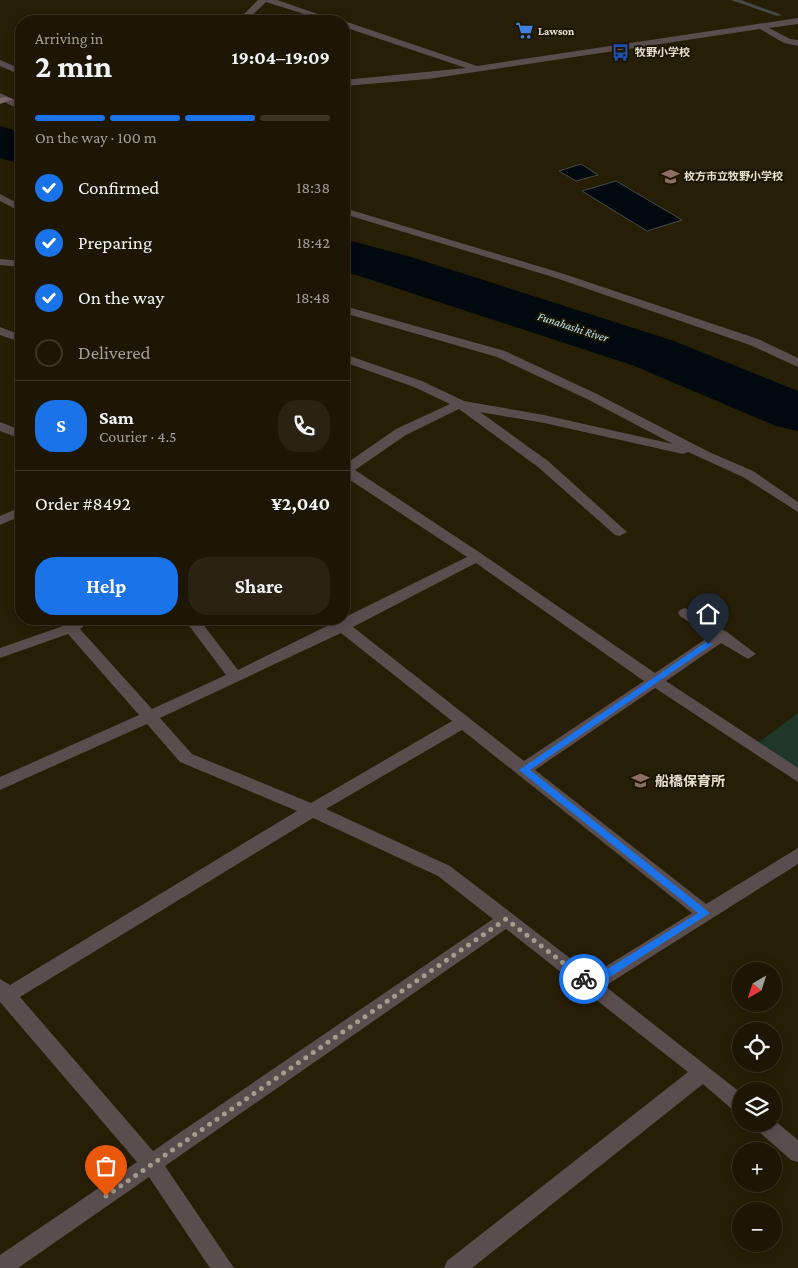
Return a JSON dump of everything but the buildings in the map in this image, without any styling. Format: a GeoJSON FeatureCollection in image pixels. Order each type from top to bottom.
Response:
{"type":"FeatureCollection","features":[{"type":"Feature","properties":{"kind":"street"},"geometry":{"type":"LineString","coordinates":[[247,15],[263,0]]}},
{"type":"Feature","properties":{"kind":"street"},"geometry":{"type":"LineString","coordinates":[[269,0],[315,15]]}},
{"type":"Feature","properties":{"kind":"street"},"geometry":{"type":"LineString","coordinates":[[350,82],[428,76],[798,21]]}},
{"type":"Feature","properties":{"kind":"street"},"geometry":{"type":"LineString","coordinates":[[350,26],[476,68]]}},
{"type":"Feature","properties":{"kind":"street"},"geometry":{"type":"LineString","coordinates":[[760,26],[788,41],[798,43]]}},
{"type":"Feature","properties":{"kind":"street"},"geometry":{"type":"LineString","coordinates":[[0,63],[15,69]]}},
{"type":"Feature","properties":{"kind":"street"},"geometry":{"type":"LineString","coordinates":[[3,98],[15,104]]}},
{"type":"Feature","properties":{"kind":"street"},"geometry":{"type":"LineString","coordinates":[[0,197],[15,206]]}},
{"type":"Feature","properties":{"kind":"street"},"geometry":{"type":"LineString","coordinates":[[350,213],[567,278],[754,342],[798,363]]}},
{"type":"Feature","properties":{"kind":"street"},"geometry":{"type":"LineString","coordinates":[[0,262],[15,263]]}},
{"type":"Feature","properties":{"kind":"street"},"geometry":{"type":"LineString","coordinates":[[350,311],[501,354],[591,396],[704,455],[748,474],[798,508]]}},
{"type":"Feature","properties":{"kind":"street"},"geometry":{"type":"LineString","coordinates":[[0,331],[15,337]]}},
{"type":"Feature","properties":{"kind":"street"},"geometry":{"type":"LineString","coordinates":[[350,360],[424,386],[460,404],[560,477],[620,532]]}},
{"type":"Feature","properties":{"kind":"street"},"geometry":{"type":"LineString","coordinates":[[350,468],[401,432],[460,404],[544,419],[704,455]]}},
{"type":"Feature","properties":{"kind":"street"},"geometry":{"type":"LineString","coordinates":[[0,426],[15,432]]}},
{"type":"Feature","properties":{"kind":"street"},"geometry":{"type":"LineString","coordinates":[[350,474],[477,557],[655,681],[798,776]]}},
{"type":"Feature","properties":{"kind":"street"},"geometry":{"type":"LineString","coordinates":[[0,521],[15,514]]}},
{"type":"Feature","properties":{"kind":"street"},"geometry":{"type":"LineString","coordinates":[[350,621],[477,557]]}},
{"type":"Feature","properties":{"kind":"street"},"geometry":{"type":"LineString","coordinates":[[685,613],[722,635],[748,654]]}},
{"type":"Feature","properties":{"kind":"street"},"geometry":{"type":"LineString","coordinates":[[0,653],[76,625]]}},
{"type":"Feature","properties":{"kind":"street"},"geometry":{"type":"LineString","coordinates":[[196,625],[235,676]]}},
{"type":"Feature","properties":{"kind":"street"},"geometry":{"type":"LineString","coordinates":[[0,784],[149,718],[341,626],[705,913]]}},
{"type":"Feature","properties":{"kind":"street"},"geometry":{"type":"LineString","coordinates":[[71,628],[186,758],[312,810],[444,871],[703,1072],[732,1097]]}},
{"type":"Feature","properties":{"kind":"street"},"geometry":{"type":"LineString","coordinates":[[523,770],[722,635]]}},
{"type":"Feature","properties":{"kind":"street"},"geometry":{"type":"LineString","coordinates":[[223,1268],[152,1165],[3,992],[463,722]]}},
{"type":"Feature","properties":{"kind":"street"},"geometry":{"type":"LineString","coordinates":[[591,985],[798,855]]}},
{"type":"Feature","properties":{"kind":"street"},"geometry":{"type":"LineString","coordinates":[[0,1268],[152,1165],[506,919]]}},
{"type":"Feature","properties":{"kind":"street"},"geometry":{"type":"LineString","coordinates":[[455,1268],[703,1072]]}},
{"type":"Feature","properties":{"kind":"street"},"geometry":{"type":"LineString","coordinates":[[774,1132],[798,1152]]}},
{"type":"Feature","properties":{"kind":"green space"},"geometry":{"type":"Polygon","coordinates":[[[798,713],[798,776],[754,746],[798,713]]]}},
{"type":"Feature","properties":{"kind":"shaded area"},"geometry":{"type":"Polygon","coordinates":[[[581,164],[598,175],[576,181],[559,171],[581,164]]]}},
{"type":"Feature","properties":{"kind":"shaded area"},"geometry":{"type":"Polygon","coordinates":[[[616,181],[682,220],[647,231],[582,191],[616,181]]]}},
{"type":"Feature","properties":{"kind":"waterway"},"geometry":{"type":"LineString","coordinates":[[734,0],[779,15]]}},
{"type":"Feature","properties":{"kind":"waterway","name":"Funahashi River"},"geometry":{"type":"LineString","coordinates":[[0,140],[15,147]]}},
{"type":"Feature","properties":{"kind":"waterway","name":"Funahashi River"},"geometry":{"type":"LineString","coordinates":[[350,257],[392,268],[653,353],[798,413]]}},
{"type":"Feature","properties":{"kind":"way so far"},"geometry":{"type":"LineString","coordinates":[[106,1196],[506,919],[584,979]]}},
{"type":"Feature","properties":{"kind":"place","name":"Lawson"},"geometry":{"type":"Point","coordinates":[524,31]}},
{"type":"Feature","properties":{"kind":"place","name":"牧野小学校"},"geometry":{"type":"Point","coordinates":[621,52]}},
{"type":"Feature","properties":{"kind":"place","name":"枚方市立牧野小学校"},"geometry":{"type":"Point","coordinates":[670,176]}},
{"type":"Feature","properties":{"kind":"place","name":"船橋保育所"},"geometry":{"type":"Point","coordinates":[641,781]}},
{"type":"Feature","properties":{"kind":"route"},"geometry":{"type":"LineString","coordinates":[[584,979],[591,985],[705,913],[523,770],[708,644]]}}]}
